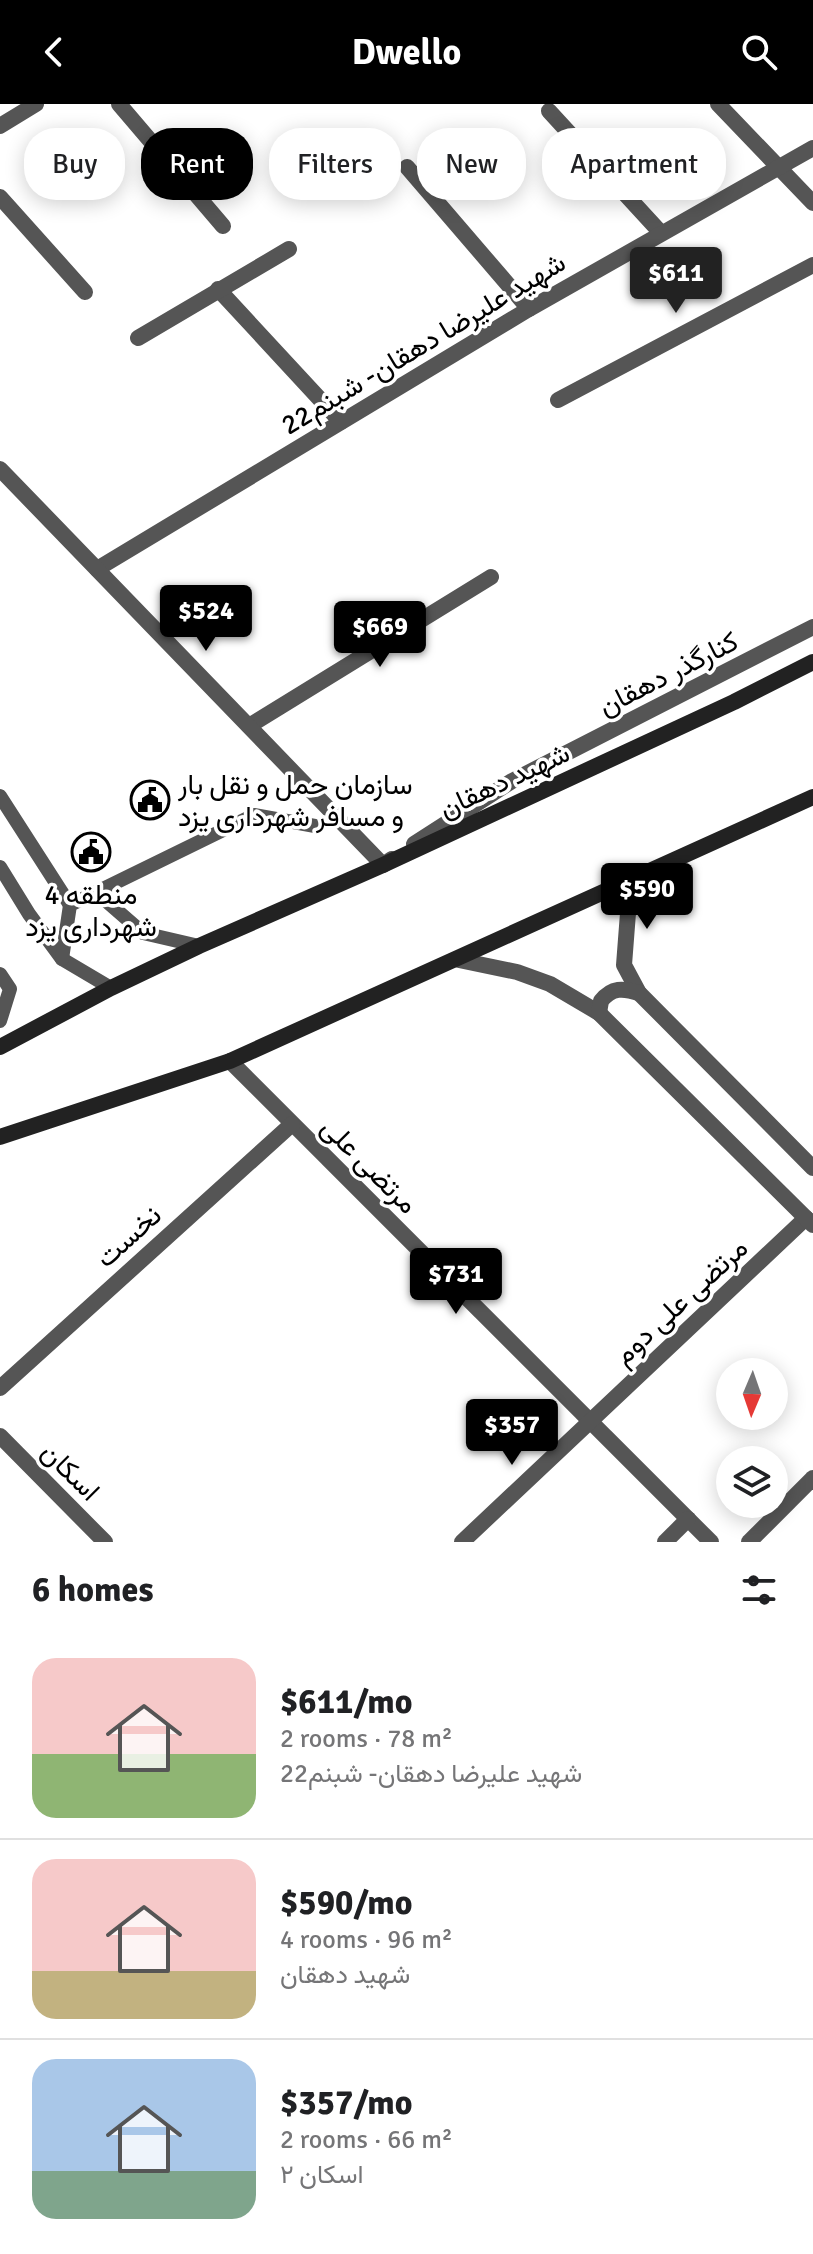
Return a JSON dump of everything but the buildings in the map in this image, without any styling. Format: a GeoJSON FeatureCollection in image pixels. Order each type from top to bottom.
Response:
{"type":"FeatureCollection","features":[{"type":"Feature","properties":{"kind":"main road","name":"شهید دهقان"},"geometry":{"type":"LineString","coordinates":[[0,1047],[199,946],[383,865],[734,702],[813,662]]}},
{"type":"Feature","properties":{"kind":"main road"},"geometry":{"type":"LineString","coordinates":[[0,1137],[230,1061],[459,960],[813,797]]}},
{"type":"Feature","properties":{"kind":"street"},"geometry":{"type":"LineString","coordinates":[[0,126],[36,104]]}},
{"type":"Feature","properties":{"kind":"street"},"geometry":{"type":"LineString","coordinates":[[119,104],[223,226]]}},
{"type":"Feature","properties":{"kind":"street"},"geometry":{"type":"LineString","coordinates":[[718,104],[813,203]]}},
{"type":"Feature","properties":{"kind":"street"},"geometry":{"type":"LineString","coordinates":[[549,111],[661,233]]}},
{"type":"Feature","properties":{"kind":"street","name":"شهید علیرضا دهقان- شبنم22"},"geometry":{"type":"LineString","coordinates":[[97,569],[529,309],[813,148]]}},
{"type":"Feature","properties":{"kind":"street"},"geometry":{"type":"LineString","coordinates":[[407,167],[529,309]]}},
{"type":"Feature","properties":{"kind":"street"},"geometry":{"type":"LineString","coordinates":[[0,197],[85,292]]}},
{"type":"Feature","properties":{"kind":"street"},"geometry":{"type":"LineString","coordinates":[[138,338],[289,249]]}},
{"type":"Feature","properties":{"kind":"street"},"geometry":{"type":"LineString","coordinates":[[558,400],[813,265]]}},
{"type":"Feature","properties":{"kind":"street"},"geometry":{"type":"LineString","coordinates":[[218,289],[341,422]]}},
{"type":"Feature","properties":{"kind":"street"},"geometry":{"type":"LineString","coordinates":[[0,469],[383,865]]}},
{"type":"Feature","properties":{"kind":"street"},"geometry":{"type":"LineString","coordinates":[[249,726],[491,577]]}},
{"type":"Feature","properties":{"kind":"street","name":"کنارگذر دهقان"},"geometry":{"type":"LineString","coordinates":[[383,865],[512,781],[813,627]]}},
{"type":"Feature","properties":{"kind":"street"},"geometry":{"type":"LineString","coordinates":[[653,872],[628,913],[624,965],[639,993],[813,1168]]}},
{"type":"Feature","properties":{"kind":"street"},"geometry":{"type":"LineString","coordinates":[[459,960],[517,972],[550,984],[599,1013],[810,1222]]}},
{"type":"Feature","properties":{"kind":"street"},"geometry":{"type":"LineString","coordinates":[[599,1013],[601,1001],[614,990],[624,988],[639,993]]}},
{"type":"Feature","properties":{"kind":"street","name":"مرتضی علی"},"geometry":{"type":"LineString","coordinates":[[230,1061],[711,1542]]}},
{"type":"Feature","properties":{"kind":"street","name":"نخست"},"geometry":{"type":"LineString","coordinates":[[0,1388],[292,1124]]}},
{"type":"Feature","properties":{"kind":"street","name":"مرتضی علی دوم"},"geometry":{"type":"LineString","coordinates":[[462,1542],[810,1222]]}},
{"type":"Feature","properties":{"kind":"street","name":"اسکان"},"geometry":{"type":"LineString","coordinates":[[0,1436],[105,1542]]}},
{"type":"Feature","properties":{"kind":"street"},"geometry":{"type":"LineString","coordinates":[[749,1542],[813,1478]]}},
{"type":"Feature","properties":{"kind":"street"},"geometry":{"type":"LineString","coordinates":[[665,1542],[688,1519]]}},
{"type":"Feature","properties":{"kind":"lane"},"geometry":{"type":"LineString","coordinates":[[0,796],[70,905],[62,959]]}},
{"type":"Feature","properties":{"kind":"lane"},"geometry":{"type":"LineString","coordinates":[[70,905],[254,815],[315,826]]}},
{"type":"Feature","properties":{"kind":"lane"},"geometry":{"type":"LineString","coordinates":[[0,867],[62,959],[111,988]]}},
{"type":"Feature","properties":{"kind":"lane"},"geometry":{"type":"LineString","coordinates":[[97,893],[143,933],[199,946]]}},
{"type":"Feature","properties":{"kind":"lane"},"geometry":{"type":"LineString","coordinates":[[0,974],[10,989],[0,1021]]}},
{"type":"Feature","properties":{"kind":"place","name":"سازمان حمل و نقل بار و مسافر شهرداری یزد"},"geometry":{"type":"Point","coordinates":[150,800]}},
{"type":"Feature","properties":{"kind":"place","name":"منطقه 4 شهرداری یزد"},"geometry":{"type":"Point","coordinates":[91,852]}}]}
